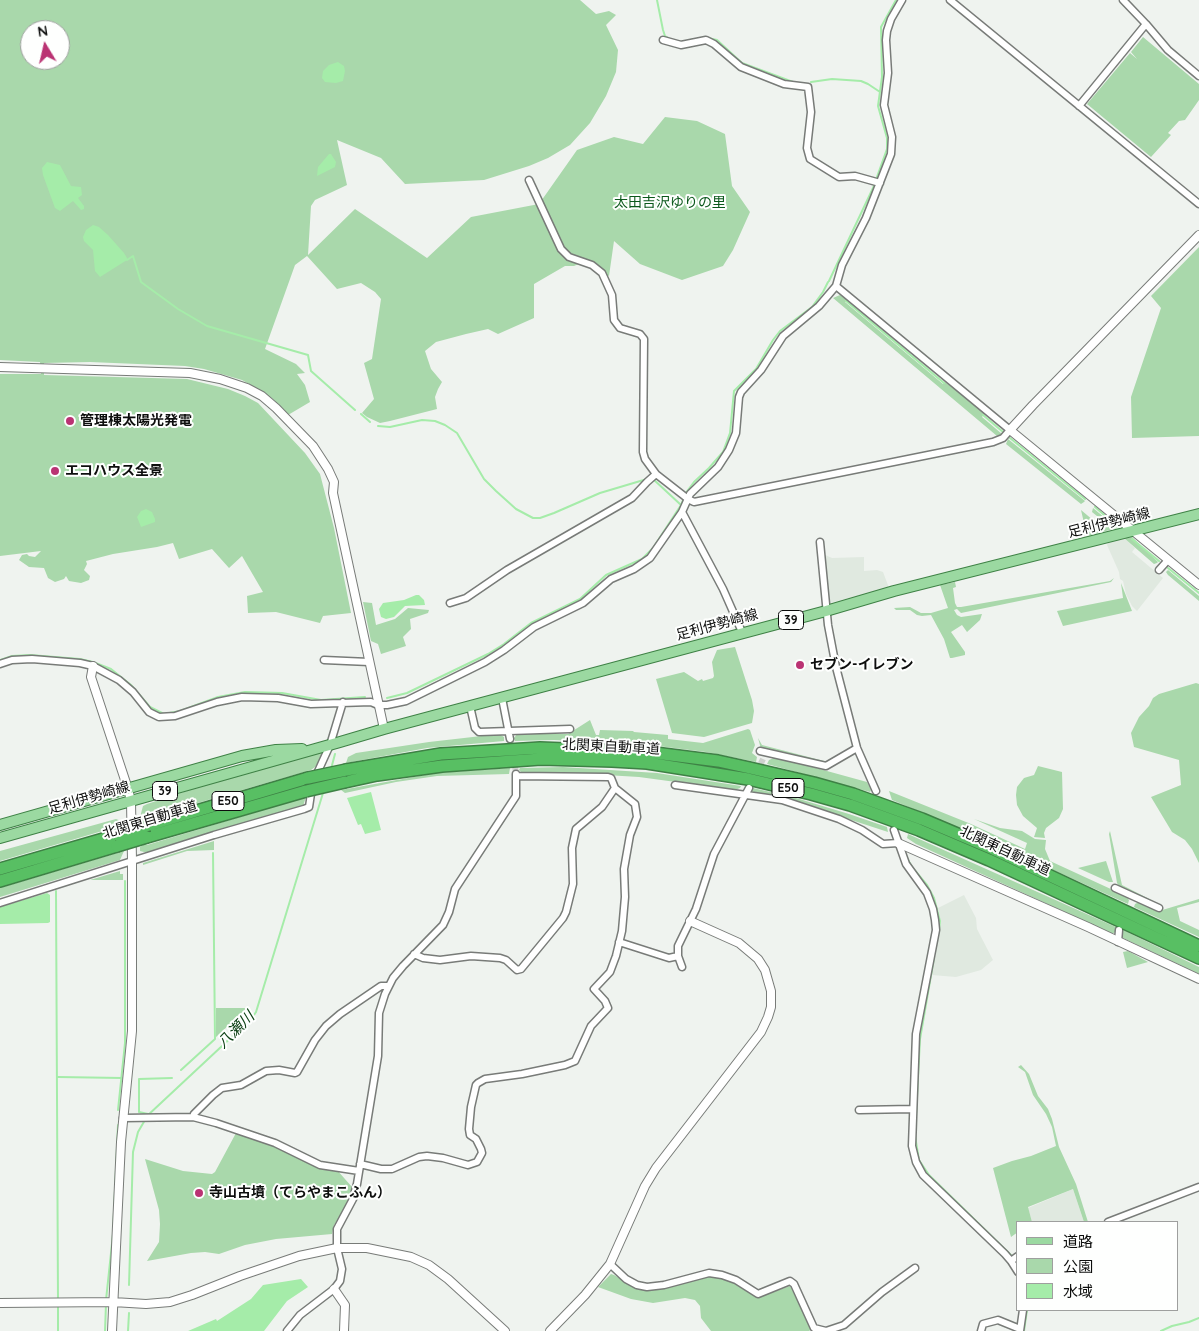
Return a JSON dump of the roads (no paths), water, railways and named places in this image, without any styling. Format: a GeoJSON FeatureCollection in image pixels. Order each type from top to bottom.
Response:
{"type":"FeatureCollection","features":[{"type":"Feature","properties":{"kind":"highway","name":"北関東自動車道"},"geometry":{"type":"LineString","coordinates":[[0,881],[117,840],[149,825],[308,778],[346,770],[440,754],[474,751],[572,748],[646,752],[750,768],[853,794],[930,822],[993,849],[1199,946]]}},
{"type":"Feature","properties":{"kind":"highway","name":"北関東自動車道"},"geometry":{"type":"LineString","coordinates":[[0,869],[117,840],[148,837],[306,791],[377,775],[442,766],[541,759],[612,761],[677,767],[748,779],[786,787],[850,805],[918,830],[998,864],[1199,958]]}},
{"type":"Feature","properties":{"kind":"main road","name":"足利伊勢崎線"},"geometry":{"type":"LineString","coordinates":[[0,838],[384,729],[742,632],[1199,514]]}},
{"type":"Feature","properties":{"kind":"main road","name":"足利伊勢崎線"},"geometry":{"type":"LineString","coordinates":[[0,825],[258,753],[330,745]]}},
{"type":"Feature","properties":{"kind":"street"},"geometry":{"type":"LineString","coordinates":[[0,664],[12,660],[32,659],[93,666],[119,680],[149,712],[159,717],[167,718],[233,698],[278,698],[311,704],[371,702],[378,705],[387,705],[406,700],[478,665],[504,650],[534,628],[584,602],[612,579],[634,569],[650,558],[682,512],[693,490],[718,467],[729,450],[736,433],[739,397],[742,392],[761,370],[783,336],[819,306],[836,286],[842,265],[866,218],[892,154],[892,137],[884,105],[888,73],[887,31],[891,19],[902,0]]}},
{"type":"Feature","properties":{"kind":"street"},"geometry":{"type":"LineString","coordinates":[[950,0],[1199,204]]}},
{"type":"Feature","properties":{"kind":"street"},"geometry":{"type":"LineString","coordinates":[[1123,0],[1168,50],[1199,76]]}},
{"type":"Feature","properties":{"kind":"street"},"geometry":{"type":"LineString","coordinates":[[1079,106],[1146,24]]}},
{"type":"Feature","properties":{"kind":"street"},"geometry":{"type":"LineString","coordinates":[[663,40],[681,46],[706,40],[714,44],[741,67],[784,84],[808,87],[812,112],[807,148],[810,159],[839,177],[855,176],[880,183]]}},
{"type":"Feature","properties":{"kind":"street"},"geometry":{"type":"LineString","coordinates":[[528,180],[561,249],[569,257],[592,265],[602,273],[612,294],[614,320],[620,328],[640,334],[644,339],[643,452],[645,459],[656,474],[680,494],[694,502],[993,442],[1003,438],[1199,235]]}},
{"type":"Feature","properties":{"kind":"street"},"geometry":{"type":"LineString","coordinates":[[836,286],[1199,585]]}},
{"type":"Feature","properties":{"kind":"street"},"geometry":{"type":"LineString","coordinates":[[0,367],[190,373],[212,377],[247,388],[269,402],[313,446],[334,482],[333,493],[384,729]]}},
{"type":"Feature","properties":{"kind":"street"},"geometry":{"type":"LineString","coordinates":[[450,603],[466,598],[507,570],[632,498],[656,474]]}},
{"type":"Feature","properties":{"kind":"street"},"geometry":{"type":"LineString","coordinates":[[682,512],[723,589],[742,632]]}},
{"type":"Feature","properties":{"kind":"street"},"geometry":{"type":"LineString","coordinates":[[820,542],[826,611],[836,668],[857,748],[876,791]]}},
{"type":"Feature","properties":{"kind":"street"},"geometry":{"type":"LineString","coordinates":[[1160,570],[1168,560]]}},
{"type":"Feature","properties":{"kind":"street"},"geometry":{"type":"LineString","coordinates":[[324,660],[369,662]]}},
{"type":"Feature","properties":{"kind":"street"},"geometry":{"type":"LineString","coordinates":[[93,666],[91,677],[131,801],[132,1031],[123,1118],[112,1331]]}},
{"type":"Feature","properties":{"kind":"street"},"geometry":{"type":"LineString","coordinates":[[502,698],[510,739]]}},
{"type":"Feature","properties":{"kind":"street"},"geometry":{"type":"LineString","coordinates":[[0,903],[310,807],[309,800],[317,770],[330,745],[343,702]]}},
{"type":"Feature","properties":{"kind":"street"},"geometry":{"type":"LineString","coordinates":[[470,706],[478,732],[570,729]]}},
{"type":"Feature","properties":{"kind":"street"},"geometry":{"type":"LineString","coordinates":[[763,754],[826,766],[857,748]]}},
{"type":"Feature","properties":{"kind":"street"},"geometry":{"type":"LineString","coordinates":[[123,1118],[193,1117],[275,1143],[320,1165],[360,1168],[392,1169],[427,1156],[468,1165],[477,1162],[482,1149],[476,1139],[470,1135],[469,1129],[476,1085],[485,1079],[522,1074],[577,1059],[591,1026],[608,1008],[605,1001],[594,989],[610,972],[622,931],[626,856],[637,812],[633,802],[615,788],[611,778],[608,777],[516,774],[516,796],[455,888],[449,912],[443,925],[414,954],[388,986],[379,1013],[378,1056],[360,1168],[353,1199],[337,1229],[337,1248],[341,1258],[340,1281],[334,1289],[300,1316],[287,1331]]}},
{"type":"Feature","properties":{"kind":"street"},"geometry":{"type":"LineString","coordinates":[[675,785],[747,792],[782,800],[848,822],[883,844],[898,843],[1088,926],[1118,942],[1199,979]]}},
{"type":"Feature","properties":{"kind":"street"},"geometry":{"type":"LineString","coordinates":[[414,954],[423,958],[440,960],[471,956],[500,958],[506,960],[517,970],[521,969],[566,912],[573,884],[572,840],[576,828],[602,807],[615,788]]}},
{"type":"Feature","properties":{"kind":"street"},"geometry":{"type":"LineString","coordinates":[[682,967],[678,956],[678,946],[701,897],[714,854],[747,792]]}},
{"type":"Feature","properties":{"kind":"street"},"geometry":{"type":"LineString","coordinates":[[894,830],[906,864],[927,893],[934,909],[936,930],[916,1034],[912,1109],[912,1146],[916,1162],[923,1174],[1011,1261],[1016,1269]]}},
{"type":"Feature","properties":{"kind":"street"},"geometry":{"type":"LineString","coordinates":[[1115,888],[1134,901],[1159,908]]}},
{"type":"Feature","properties":{"kind":"street"},"geometry":{"type":"LineString","coordinates":[[550,1331],[585,1295],[610,1264],[645,1186],[656,1168],[761,1032],[771,1008],[769,979],[758,959],[739,943],[690,921]]}},
{"type":"Feature","properties":{"kind":"street"},"geometry":{"type":"LineString","coordinates":[[1118,942],[1119,930]]}},
{"type":"Feature","properties":{"kind":"street"},"geometry":{"type":"LineString","coordinates":[[619,942],[669,958],[678,956]]}},
{"type":"Feature","properties":{"kind":"street"},"geometry":{"type":"LineString","coordinates":[[193,1117],[213,1094],[222,1088],[241,1084],[266,1071],[297,1072],[315,1040],[326,1026],[340,1014],[382,986],[388,986]]}},
{"type":"Feature","properties":{"kind":"street"},"geometry":{"type":"LineString","coordinates":[[859,1110],[912,1109]]}},
{"type":"Feature","properties":{"kind":"street"},"geometry":{"type":"LineString","coordinates":[[1111,1221],[1199,1187]]}},
{"type":"Feature","properties":{"kind":"street"},"geometry":{"type":"LineString","coordinates":[[0,1303],[113,1302],[146,1304],[170,1302],[275,1263],[337,1248],[367,1248],[411,1257],[429,1266],[448,1279],[505,1331]]}},
{"type":"Feature","properties":{"kind":"street"},"geometry":{"type":"LineString","coordinates":[[1011,1261],[1016,1257]]}},
{"type":"Feature","properties":{"kind":"street"},"geometry":{"type":"LineString","coordinates":[[610,1264],[626,1279],[637,1285],[647,1287],[664,1286],[709,1273],[729,1276],[758,1294],[790,1282],[794,1284],[814,1328],[826,1331],[844,1325],[882,1292],[915,1268]]}},
{"type":"Feature","properties":{"kind":"street"},"geometry":{"type":"LineString","coordinates":[[334,1289],[345,1305],[344,1331]]}},
{"type":"Feature","properties":{"kind":"street"},"geometry":{"type":"LineString","coordinates":[[981,1331],[983,1324],[998,1320],[1020,1330],[1022,1311]]}},
{"type":"Feature","properties":{"kind":"water"},"geometry":{"type":"Polygon","coordinates":[[[338,62],[344,66],[343,81],[336,83],[325,82],[322,78],[323,71],[329,65],[338,62]]]}},
{"type":"Feature","properties":{"kind":"water"},"geometry":{"type":"Polygon","coordinates":[[[331,154],[336,162],[335,167],[317,176],[318,167],[331,154]]]}},
{"type":"Feature","properties":{"kind":"water"},"geometry":{"type":"Polygon","coordinates":[[[47,162],[60,165],[71,186],[81,187],[82,195],[78,198],[84,209],[81,210],[73,201],[60,211],[55,208],[43,175],[42,168],[47,162]]]}},
{"type":"Feature","properties":{"kind":"water"},"geometry":{"type":"Polygon","coordinates":[[[93,225],[99,227],[108,235],[127,258],[127,260],[100,277],[95,271],[93,250],[84,241],[83,237],[86,230],[93,225]]]}},
{"type":"Feature","properties":{"kind":"water"},"geometry":{"type":"Polygon","coordinates":[[[146,509],[152,512],[155,522],[141,527],[137,517],[141,511],[146,509]]]}},
{"type":"Feature","properties":{"kind":"water"},"geometry":{"type":"Polygon","coordinates":[[[419,595],[424,600],[425,605],[405,606],[394,617],[386,619],[381,617],[379,609],[383,603],[404,600],[419,595]]]}},
{"type":"Feature","properties":{"kind":"water"},"geometry":{"type":"Polygon","coordinates":[[[371,792],[381,830],[365,834],[361,824],[358,825],[347,798],[371,792]]]}},
{"type":"Feature","properties":{"kind":"water"},"geometry":{"type":"Polygon","coordinates":[[[47,893],[50,895],[50,922],[0,924],[0,907],[47,893]]]}},
{"type":"Feature","properties":{"kind":"water"},"geometry":{"type":"Polygon","coordinates":[[[301,1279],[308,1287],[287,1301],[264,1331],[188,1331],[216,1319],[217,1321],[251,1299],[263,1285],[301,1279]]]}},
{"type":"Feature","properties":{"kind":"waterway"},"geometry":{"type":"LineString","coordinates":[[657,0],[663,30],[665,36],[670,39]]}},
{"type":"Feature","properties":{"kind":"waterway"},"geometry":{"type":"LineString","coordinates":[[829,281],[873,188],[887,149],[887,138],[878,106],[882,77],[881,27],[896,0]]}},
{"type":"Feature","properties":{"kind":"waterway"},"geometry":{"type":"LineString","coordinates":[[703,37],[717,40],[742,63],[793,82]]}},
{"type":"Feature","properties":{"kind":"waterway"},"geometry":{"type":"LineString","coordinates":[[687,41],[694,39]]}},
{"type":"Feature","properties":{"kind":"waterway"},"geometry":{"type":"LineString","coordinates":[[1169,47],[1179,55]]}},
{"type":"Feature","properties":{"kind":"waterway"},"geometry":{"type":"LineString","coordinates":[[811,82],[832,79],[861,81],[880,92]]}},
{"type":"Feature","properties":{"kind":"waterway"},"geometry":{"type":"LineString","coordinates":[[127,260],[133,256],[141,282],[178,309],[207,326],[308,355],[311,371],[355,410]]}},
{"type":"Feature","properties":{"kind":"waterway"},"geometry":{"type":"LineString","coordinates":[[685,494],[723,452],[730,433],[734,391],[756,369],[780,331],[812,307],[828,282]]}},
{"type":"Feature","properties":{"kind":"waterway"},"geometry":{"type":"LineString","coordinates":[[846,301],[944,383]]}},
{"type":"Feature","properties":{"kind":"waterway"},"geometry":{"type":"LineString","coordinates":[[361,414],[370,422]]}},
{"type":"Feature","properties":{"kind":"waterway"},"geometry":{"type":"LineString","coordinates":[[983,415],[1003,432]]}},
{"type":"Feature","properties":{"kind":"waterway"},"geometry":{"type":"LineString","coordinates":[[378,426],[390,427],[422,420],[435,421],[445,425],[457,433],[484,479],[516,509],[533,518],[540,518],[600,493],[647,479]]}},
{"type":"Feature","properties":{"kind":"waterway"},"geometry":{"type":"LineString","coordinates":[[1010,438],[1085,499]]}},
{"type":"Feature","properties":{"kind":"waterway"},"geometry":{"type":"LineString","coordinates":[[653,479],[681,505]]}},
{"type":"Feature","properties":{"kind":"waterway"},"geometry":{"type":"LineString","coordinates":[[387,698],[407,693],[488,654],[531,623],[580,599],[606,575],[642,559],[653,548],[684,498]]}},
{"type":"Feature","properties":{"kind":"waterway"},"geometry":{"type":"LineString","coordinates":[[1095,507],[1118,527]]}},
{"type":"Feature","properties":{"kind":"waterway"},"geometry":{"type":"LineString","coordinates":[[1132,539],[1159,561]]}},
{"type":"Feature","properties":{"kind":"waterway"},"geometry":{"type":"LineString","coordinates":[[1168,568],[1199,593]]}},
{"type":"Feature","properties":{"kind":"waterway"},"geometry":{"type":"LineString","coordinates":[[0,660],[12,656],[30,655],[80,659],[93,662],[111,669],[131,685],[150,707],[164,714],[180,711],[218,697],[245,692],[282,693],[321,700],[365,697]]}},
{"type":"Feature","properties":{"kind":"waterway","name":"八瀬川"},"geometry":{"type":"LineString","coordinates":[[331,769],[335,754]]}},
{"type":"Feature","properties":{"kind":"waterway","name":"八瀬川"},"geometry":{"type":"LineString","coordinates":[[147,1116],[252,1018],[256,1012],[323,793]]}},
{"type":"Feature","properties":{"kind":"waterway"},"geometry":{"type":"LineString","coordinates":[[181,1070],[215,1039],[213,853]]}},
{"type":"Feature","properties":{"kind":"waterway"},"geometry":{"type":"LineString","coordinates":[[907,858],[934,898],[940,921],[939,931]]}},
{"type":"Feature","properties":{"kind":"waterway"},"geometry":{"type":"LineString","coordinates":[[118,1110],[125,1043],[125,881]]}},
{"type":"Feature","properties":{"kind":"waterway"},"geometry":{"type":"LineString","coordinates":[[56,891],[58,1301]]}},
{"type":"Feature","properties":{"kind":"waterway"},"geometry":{"type":"LineString","coordinates":[[934,958],[920,1039],[915,1136],[919,1160],[929,1175],[1016,1260]]}},
{"type":"Feature","properties":{"kind":"waterway"},"geometry":{"type":"LineString","coordinates":[[58,1077],[122,1078]]}},
{"type":"Feature","properties":{"kind":"waterway"},"geometry":{"type":"LineString","coordinates":[[148,1114],[139,1112],[139,1079],[172,1078]]}},
{"type":"Feature","properties":{"kind":"waterway","name":"八瀬川"},"geometry":{"type":"LineString","coordinates":[[129,1285],[133,1152],[138,1132],[145,1120]]}},
{"type":"Feature","properties":{"kind":"waterway"},"geometry":{"type":"LineString","coordinates":[[106,1300],[113,1234],[118,1125]]}},
{"type":"Feature","properties":{"kind":"waterway"},"geometry":{"type":"LineString","coordinates":[[105,1331],[106,1304]]}},
{"type":"Feature","properties":{"kind":"waterway"},"geometry":{"type":"LineString","coordinates":[[58,1306],[58,1331]]}},
{"type":"Feature","properties":{"kind":"waterway"},"geometry":{"type":"LineString","coordinates":[[1024,1331],[1027,1311]]}},
{"type":"Feature","properties":{"kind":"waterway","name":"八瀬川"},"geometry":{"type":"LineString","coordinates":[[128,1331],[129,1313]]}},
{"type":"Feature","properties":{"kind":"waterway"},"geometry":{"type":"LineString","coordinates":[[1161,1331],[1199,1318]]}},
{"type":"Feature","properties":{"kind":"tunnel"},"geometry":{"type":"LineString","coordinates":[[510,739],[516,772]]}},
{"type":"Feature","properties":{"kind":"tunnel"},"geometry":{"type":"LineString","coordinates":[[757,772],[763,759]]}},
{"type":"Feature","properties":{"kind":"place","name":"管理棟太陽光発電"},"geometry":{"type":"Point","coordinates":[70,421]}},
{"type":"Feature","properties":{"kind":"place","name":"エコハウス全景"},"geometry":{"type":"Point","coordinates":[55,471]}},
{"type":"Feature","properties":{"kind":"place","name":"セブン-イレブン"},"geometry":{"type":"Point","coordinates":[800,665]}},
{"type":"Feature","properties":{"kind":"place","name":"寺山古墳（てらやまこふん）"},"geometry":{"type":"Point","coordinates":[199,1193]}},
{"type":"Feature","properties":{"kind":"park label","name":"太田吉沢ゆりの里"},"geometry":{"type":"Point","coordinates":[670,203]}}]}
